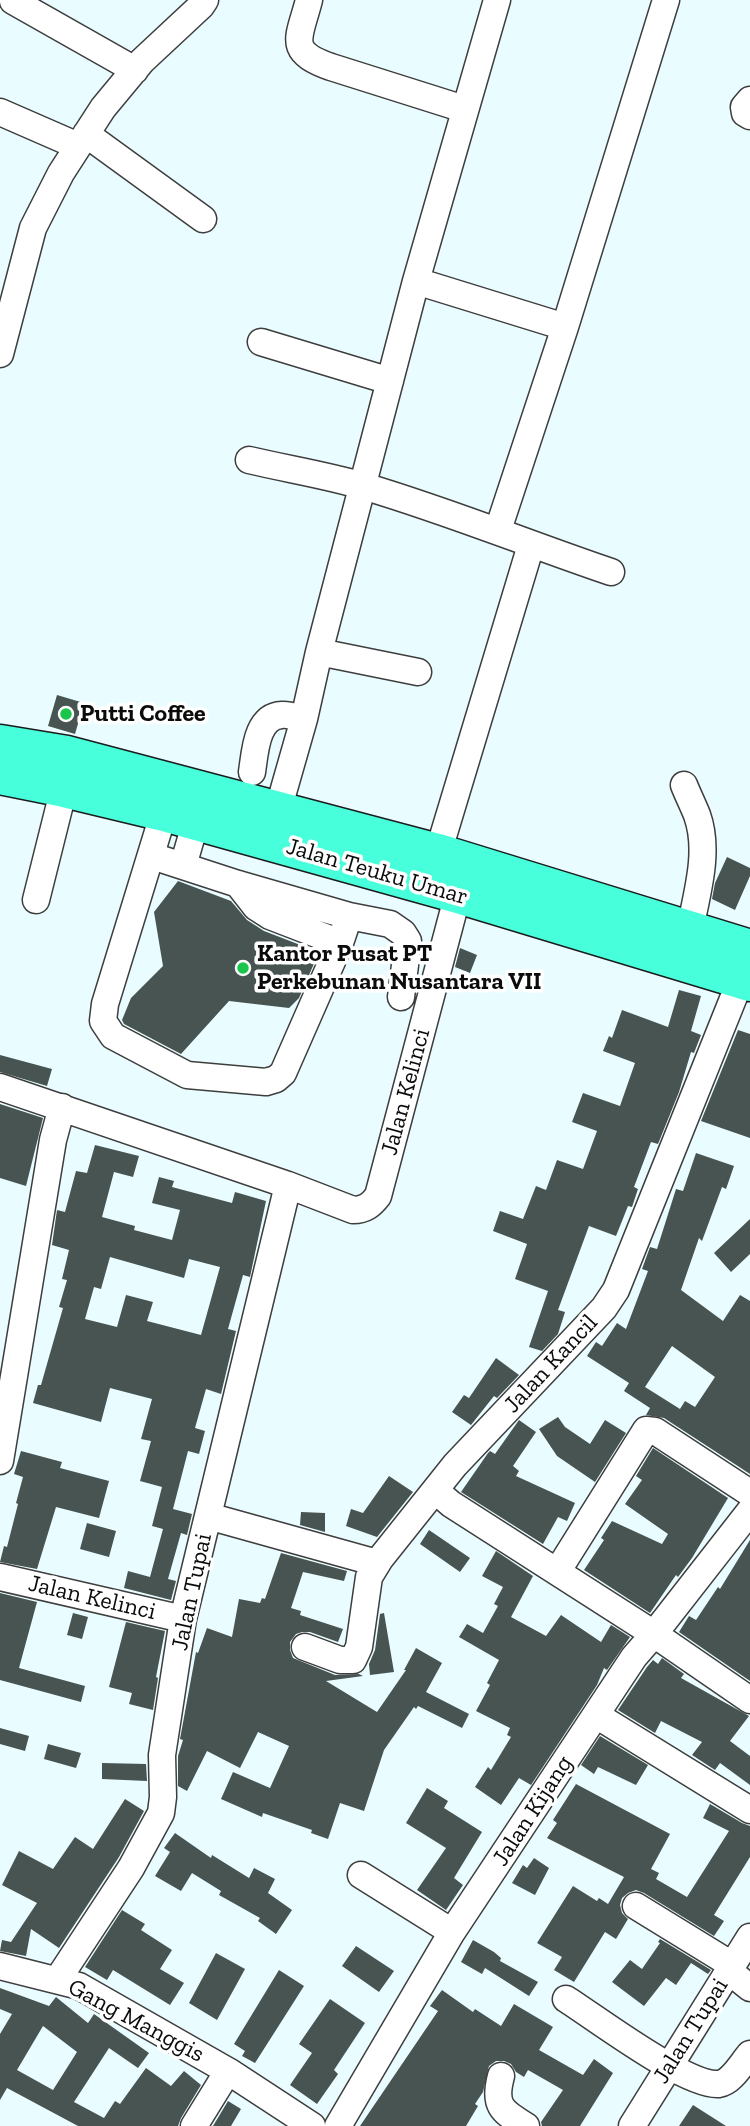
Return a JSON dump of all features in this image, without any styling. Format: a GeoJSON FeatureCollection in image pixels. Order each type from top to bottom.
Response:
{"type":"FeatureCollection","features":[{"type":"Feature","properties":{"kind":"highway","name":"Jalan Teuku Umar"},"geometry":{"type":"LineString","coordinates":[[0,744],[67,755],[278,810],[438,853],[690,929],[747,970]]}},
{"type":"Feature","properties":{"kind":"highway","name":"Jalan Teuku Umar"},"geometry":{"type":"LineString","coordinates":[[0,775],[180,817],[747,970]]}},
{"type":"Feature","properties":{"kind":"street"},"geometry":{"type":"LineString","coordinates":[[2,341],[33,228],[61,173],[103,108],[135,70],[205,0]]}},
{"type":"Feature","properties":{"kind":"street"},"geometry":{"type":"LineString","coordinates":[[309,0],[298,43],[303,54],[313,61],[464,108]]}},
{"type":"Feature","properties":{"kind":"street"},"geometry":{"type":"LineString","coordinates":[[278,810],[304,719],[416,281],[497,0]]}},
{"type":"Feature","properties":{"kind":"street"},"geometry":{"type":"LineString","coordinates":[[498,530],[565,327],[666,0]]}},
{"type":"Feature","properties":{"kind":"street"},"geometry":{"type":"LineString","coordinates":[[13,1],[135,70]]}},
{"type":"Feature","properties":{"kind":"street"},"geometry":{"type":"LineString","coordinates":[[750,100],[744,107],[745,113],[750,116]]}},
{"type":"Feature","properties":{"kind":"street"},"geometry":{"type":"LineString","coordinates":[[0,112],[82,140],[203,219]]}},
{"type":"Feature","properties":{"kind":"street"},"geometry":{"type":"LineString","coordinates":[[416,281],[565,327]]}},
{"type":"Feature","properties":{"kind":"street"},"geometry":{"type":"LineString","coordinates":[[261,342],[390,381]]}},
{"type":"Feature","properties":{"kind":"street"},"geometry":{"type":"LineString","coordinates":[[249,460],[362,486],[498,530],[530,545],[611,572]]}},
{"type":"Feature","properties":{"kind":"street"},"geometry":{"type":"LineString","coordinates":[[438,853],[530,545]]}},
{"type":"Feature","properties":{"kind":"street"},"geometry":{"type":"LineString","coordinates":[[319,652],[418,672]]}},
{"type":"Feature","properties":{"kind":"street"},"geometry":{"type":"LineString","coordinates":[[252,772],[260,730],[267,720],[281,715],[304,719]]}},
{"type":"Feature","properties":{"kind":"street"},"geometry":{"type":"LineString","coordinates":[[684,785],[698,817],[702,840],[699,884],[690,929]]}},
{"type":"Feature","properties":{"kind":"street"},"geometry":{"type":"LineString","coordinates":[[36,900],[64,788]]}},
{"type":"Feature","properties":{"kind":"street"},"geometry":{"type":"LineString","coordinates":[[180,817],[152,856],[105,1004],[103,1021],[113,1036],[187,1075],[266,1082],[276,1079],[283,1073],[340,943],[349,916]]}},
{"type":"Feature","properties":{"kind":"street"},"geometry":{"type":"LineString","coordinates":[[180,817],[183,866]]}},
{"type":"Feature","properties":{"kind":"street"},"geometry":{"type":"LineString","coordinates":[[152,856],[349,916],[390,924],[403,933],[408,941],[401,997]]}},
{"type":"Feature","properties":{"kind":"street"},"geometry":{"type":"LineString","coordinates":[[238,884],[256,908],[340,943]]}},
{"type":"Feature","properties":{"kind":"street","name":"Jalan Kelinci"},"geometry":{"type":"LineString","coordinates":[[288,1185],[353,1210],[362,1210],[378,1196],[458,894]]}},
{"type":"Feature","properties":{"kind":"street","name":"Jalan Kancil"},"geometry":{"type":"LineString","coordinates":[[305,1647],[340,1660],[353,1660],[359,1647],[369,1577],[377,1563],[455,1465],[604,1308],[615,1290],[747,970]]}},
{"type":"Feature","properties":{"kind":"street"},"geometry":{"type":"LineString","coordinates":[[0,1087],[288,1185]]}},
{"type":"Feature","properties":{"kind":"street"},"geometry":{"type":"LineString","coordinates":[[0,1461],[53,1140],[62,1107]]}},
{"type":"Feature","properties":{"kind":"street","name":"Jalan Tupai"},"geometry":{"type":"LineString","coordinates":[[58,1979],[131,1868],[161,1813],[162,1755],[183,1619],[288,1185]]}},
{"type":"Feature","properties":{"kind":"street"},"geometry":{"type":"LineString","coordinates":[[558,1572],[644,1433],[649,1430],[750,1493]]}},
{"type":"Feature","properties":{"kind":"street"},"geometry":{"type":"LineString","coordinates":[[436,1491],[451,1504],[654,1634],[750,1700]]}},
{"type":"Feature","properties":{"kind":"street","name":"Jalan Kijang"},"geometry":{"type":"LineString","coordinates":[[338,2126],[453,1932],[634,1657],[750,1511]]}},
{"type":"Feature","properties":{"kind":"street"},"geometry":{"type":"LineString","coordinates":[[208,1516],[377,1563]]}},
{"type":"Feature","properties":{"kind":"street","name":"Jalan Kelinci"},"geometry":{"type":"LineString","coordinates":[[0,1577],[183,1619]]}},
{"type":"Feature","properties":{"kind":"street"},"geometry":{"type":"LineString","coordinates":[[596,1715],[750,1810]]}},
{"type":"Feature","properties":{"kind":"street"},"geometry":{"type":"LineString","coordinates":[[361,1875],[453,1932]]}},
{"type":"Feature","properties":{"kind":"street"},"geometry":{"type":"LineString","coordinates":[[636,1906],[730,1968],[750,1988]]}},
{"type":"Feature","properties":{"kind":"street","name":"Jalan Tupai"},"geometry":{"type":"LineString","coordinates":[[632,2126],[750,1937]]}},
{"type":"Feature","properties":{"kind":"street","name":"Gang Manggis"},"geometry":{"type":"LineString","coordinates":[[0,1966],[79,1986],[228,2071],[312,2126]]}},
{"type":"Feature","properties":{"kind":"street"},"geometry":{"type":"LineString","coordinates":[[566,1999],[690,2076],[721,2084],[728,2080],[750,2054]]}},
{"type":"Feature","properties":{"kind":"street","name":"Gang Manggis"},"geometry":{"type":"LineString","coordinates":[[194,2126],[228,2071]]}},
{"type":"Feature","properties":{"kind":"street"},"geometry":{"type":"LineString","coordinates":[[500,2076],[497,2096],[499,2103],[506,2113],[526,2126]]}},
{"type":"Feature","properties":{"kind":"building","name":"Putti Coffee"},"geometry":{"type":"Polygon","coordinates":[[[57,695],[84,703],[75,734],[48,726],[57,695]]]}},
{"type":"Feature","properties":{"kind":"building"},"geometry":{"type":"Polygon","coordinates":[[[727,857],[750,868],[750,876],[735,910],[712,899],[715,883],[727,857]]]}},
{"type":"Feature","properties":{"kind":"building","name":"Kantor Pusat PT Perkebunan Nusantara VII"},"geometry":{"type":"Polygon","coordinates":[[[178,881],[231,901],[247,920],[264,931],[303,946],[316,959],[299,998],[289,1008],[229,1001],[181,1054],[124,1024],[122,1020],[131,998],[163,966],[154,912],[178,881]]]}},
{"type":"Feature","properties":{"kind":"building"},"geometry":{"type":"Polygon","coordinates":[[[460,948],[477,955],[470,973],[455,967],[460,948]]]}},
{"type":"Feature","properties":{"kind":"building"},"geometry":{"type":"Polygon","coordinates":[[[679,990],[701,996],[691,1031],[701,1035],[694,1053],[691,1052],[679,1092],[658,1144],[651,1142],[634,1187],[638,1189],[632,1207],[628,1206],[616,1236],[589,1226],[558,1310],[565,1312],[558,1334],[542,1351],[529,1347],[548,1291],[515,1279],[527,1244],[493,1231],[500,1211],[523,1219],[536,1186],[546,1190],[557,1160],[583,1169],[597,1131],[572,1122],[583,1093],[620,1106],[635,1063],[603,1051],[609,1036],[612,1038],[622,1010],[668,1027],[679,990]]]}},
{"type":"Feature","properties":{"kind":"building"},"geometry":{"type":"Polygon","coordinates":[[[738,1030],[750,1034],[750,1138],[701,1121],[738,1030]]]}},
{"type":"Feature","properties":{"kind":"building"},"geometry":{"type":"Polygon","coordinates":[[[0,1055],[52,1069],[47,1086],[0,1072],[0,1055]]]}},
{"type":"Feature","properties":{"kind":"building"},"geometry":{"type":"Polygon","coordinates":[[[0,1104],[43,1118],[26,1186],[0,1178],[0,1104]]]}},
{"type":"Feature","properties":{"kind":"building"},"geometry":{"type":"Polygon","coordinates":[[[95,1145],[139,1156],[133,1177],[114,1172],[102,1217],[135,1226],[134,1230],[172,1240],[180,1210],[152,1203],[159,1177],[174,1181],[172,1187],[232,1203],[235,1192],[266,1201],[250,1277],[243,1275],[228,1329],[236,1331],[221,1394],[206,1389],[195,1428],[205,1431],[199,1454],[188,1451],[173,1509],[192,1514],[187,1535],[181,1533],[168,1579],[176,1581],[171,1600],[124,1588],[128,1571],[150,1577],[163,1529],[152,1526],[162,1487],[140,1481],[151,1441],[141,1439],[152,1399],[110,1388],[101,1422],[33,1403],[38,1385],[41,1385],[63,1308],[59,1307],[67,1280],[62,1279],[69,1250],[52,1245],[57,1210],[65,1212],[76,1171],[87,1173],[95,1145]],[[110,1257],[101,1289],[94,1287],[85,1319],[117,1327],[126,1295],[153,1302],[147,1321],[201,1335],[220,1267],[189,1259],[184,1278],[110,1257]]]}},
{"type":"Feature","properties":{"kind":"building"},"geometry":{"type":"Polygon","coordinates":[[[696,1153],[734,1166],[726,1189],[722,1187],[702,1241],[699,1238],[681,1290],[723,1321],[740,1295],[750,1301],[750,1474],[664,1418],[646,1415],[650,1408],[624,1391],[629,1383],[587,1356],[596,1342],[602,1346],[617,1323],[626,1329],[648,1271],[642,1269],[650,1247],[657,1249],[676,1189],[683,1191],[696,1153]],[[672,1346],[645,1387],[680,1409],[685,1401],[695,1407],[715,1377],[672,1346]]]}},
{"type":"Feature","properties":{"kind":"building"},"geometry":{"type":"Polygon","coordinates":[[[750,1219],[750,1254],[731,1272],[714,1253],[750,1219]]]}},
{"type":"Feature","properties":{"kind":"building"},"geometry":{"type":"Polygon","coordinates":[[[496,1358],[519,1375],[497,1398],[494,1396],[471,1425],[452,1412],[464,1395],[469,1398],[496,1358]]]}},
{"type":"Feature","properties":{"kind":"building"},"geometry":{"type":"Polygon","coordinates":[[[558,1417],[565,1427],[590,1444],[605,1420],[626,1433],[595,1482],[557,1456],[539,1429],[558,1417]]]}},
{"type":"Feature","properties":{"kind":"building"},"geometry":{"type":"Polygon","coordinates":[[[519,1420],[536,1432],[513,1466],[519,1471],[516,1476],[575,1503],[567,1521],[558,1517],[543,1544],[461,1492],[488,1453],[490,1451],[495,1454],[519,1420]]]}},
{"type":"Feature","properties":{"kind":"building"},"geometry":{"type":"Polygon","coordinates":[[[653,1448],[728,1498],[692,1558],[678,1577],[676,1575],[650,1613],[584,1570],[604,1540],[601,1538],[612,1521],[662,1544],[668,1534],[625,1504],[642,1480],[636,1476],[653,1448]]]}},
{"type":"Feature","properties":{"kind":"building"},"geometry":{"type":"Polygon","coordinates":[[[21,1451],[62,1462],[60,1468],[109,1481],[99,1518],[56,1507],[37,1569],[0,1562],[4,1546],[7,1547],[18,1504],[16,1503],[23,1477],[14,1474],[21,1451]]]}},
{"type":"Feature","properties":{"kind":"building"},"geometry":{"type":"Polygon","coordinates":[[[389,1476],[413,1492],[377,1537],[346,1526],[351,1509],[363,1513],[389,1476]]]}},
{"type":"Feature","properties":{"kind":"building"},"geometry":{"type":"Polygon","coordinates":[[[301,1512],[325,1513],[325,1532],[300,1525],[301,1512]]]}},
{"type":"Feature","properties":{"kind":"building"},"geometry":{"type":"Polygon","coordinates":[[[87,1523],[116,1531],[109,1557],[80,1549],[87,1523]]]}},
{"type":"Feature","properties":{"kind":"building"},"geometry":{"type":"Polygon","coordinates":[[[429,1530],[470,1558],[460,1572],[420,1544],[429,1530]]]}},
{"type":"Feature","properties":{"kind":"building"},"geometry":{"type":"Polygon","coordinates":[[[750,1540],[750,1681],[679,1632],[689,1616],[696,1620],[718,1587],[720,1589],[750,1540]]]}},
{"type":"Feature","properties":{"kind":"building"},"geometry":{"type":"Polygon","coordinates":[[[496,1551],[533,1576],[511,1617],[546,1636],[561,1615],[601,1642],[611,1625],[630,1637],[607,1670],[604,1668],[597,1685],[531,1785],[519,1778],[501,1805],[475,1787],[488,1767],[491,1770],[511,1737],[507,1735],[510,1728],[476,1711],[499,1660],[459,1637],[467,1624],[483,1633],[498,1606],[494,1604],[503,1587],[482,1576],[496,1551]]]}},
{"type":"Feature","properties":{"kind":"building"},"geometry":{"type":"Polygon","coordinates":[[[281,1553],[347,1571],[344,1581],[303,1572],[291,1608],[301,1611],[300,1615],[343,1629],[338,1642],[310,1632],[296,1634],[290,1642],[293,1658],[335,1675],[363,1676],[326,1681],[377,1712],[406,1670],[416,1648],[442,1663],[426,1692],[469,1714],[462,1728],[418,1706],[416,1709],[414,1707],[384,1750],[364,1811],[340,1803],[328,1839],[311,1833],[312,1830],[263,1813],[262,1817],[221,1799],[233,1772],[270,1788],[289,1746],[258,1732],[240,1768],[207,1751],[187,1791],[178,1786],[178,1756],[183,1740],[180,1739],[196,1652],[198,1653],[207,1628],[232,1637],[239,1599],[260,1603],[262,1598],[265,1599],[281,1553]]]}},
{"type":"Feature","properties":{"kind":"building"},"geometry":{"type":"Polygon","coordinates":[[[0,1593],[37,1602],[19,1668],[85,1686],[81,1702],[0,1680],[0,1593]]]}},
{"type":"Feature","properties":{"kind":"building"},"geometry":{"type":"Polygon","coordinates":[[[73,1613],[88,1617],[82,1639],[67,1635],[73,1613]]]}},
{"type":"Feature","properties":{"kind":"building"},"geometry":{"type":"Polygon","coordinates":[[[384,1613],[394,1672],[370,1675],[369,1664],[375,1650],[380,1614],[384,1613]]]}},
{"type":"Feature","properties":{"kind":"building"},"geometry":{"type":"Polygon","coordinates":[[[126,1622],[165,1631],[153,1710],[129,1704],[132,1693],[109,1687],[126,1622]]]}},
{"type":"Feature","properties":{"kind":"building"},"geometry":{"type":"Polygon","coordinates":[[[662,1658],[684,1674],[681,1678],[749,1716],[730,1741],[750,1756],[750,1785],[720,1763],[715,1770],[692,1755],[702,1742],[661,1721],[655,1733],[618,1710],[647,1667],[653,1660],[658,1664],[662,1658]]]}},
{"type":"Feature","properties":{"kind":"building"},"geometry":{"type":"Polygon","coordinates":[[[0,1728],[29,1736],[25,1751],[0,1744],[0,1728]]]}},
{"type":"Feature","properties":{"kind":"building"},"geometry":{"type":"Polygon","coordinates":[[[600,1736],[648,1765],[636,1785],[598,1767],[594,1774],[581,1765],[600,1736]]]}},
{"type":"Feature","properties":{"kind":"building"},"geometry":{"type":"Polygon","coordinates":[[[48,1744],[81,1753],[76,1768],[44,1759],[48,1744]]]}},
{"type":"Feature","properties":{"kind":"building"},"geometry":{"type":"Polygon","coordinates":[[[102,1763],[146,1764],[147,1781],[102,1779],[102,1763]]]}},
{"type":"Feature","properties":{"kind":"building"},"geometry":{"type":"Polygon","coordinates":[[[576,1784],[670,1834],[651,1869],[659,1873],[656,1879],[687,1897],[729,1831],[703,1818],[710,1804],[750,1826],[750,1857],[714,1915],[724,1921],[714,1936],[636,1890],[622,1898],[622,1913],[628,1919],[616,1939],[605,1932],[574,1982],[554,1970],[562,1957],[537,1943],[573,1886],[597,1901],[599,1898],[608,1904],[624,1877],[547,1838],[557,1823],[553,1820],[576,1784]]]}},
{"type":"Feature","properties":{"kind":"building"},"geometry":{"type":"Polygon","coordinates":[[[427,1788],[448,1801],[444,1808],[482,1832],[454,1878],[463,1885],[446,1910],[417,1890],[446,1848],[406,1823],[427,1788]]]}},
{"type":"Feature","properties":{"kind":"building"},"geometry":{"type":"Polygon","coordinates":[[[125,1799],[144,1811],[119,1857],[59,1948],[31,1929],[26,1956],[0,1951],[2,1940],[11,1942],[37,1903],[2,1885],[19,1851],[53,1869],[75,1837],[93,1849],[125,1799]]]}},
{"type":"Feature","properties":{"kind":"building"},"geometry":{"type":"Polygon","coordinates":[[[175,1833],[211,1858],[212,1855],[249,1878],[254,1868],[275,1879],[268,1893],[292,1910],[276,1934],[258,1921],[260,1918],[219,1895],[221,1891],[192,1873],[181,1891],[155,1876],[170,1852],[164,1848],[175,1833]]]}},
{"type":"Feature","properties":{"kind":"building"},"geometry":{"type":"Polygon","coordinates":[[[534,1858],[549,1868],[535,1895],[512,1883],[523,1865],[527,1868],[534,1858]]]}},
{"type":"Feature","properties":{"kind":"building"},"geometry":{"type":"Polygon","coordinates":[[[122,1910],[145,1924],[141,1930],[172,1950],[160,1969],[184,1983],[170,2005],[113,1970],[107,1980],[85,1967],[122,1910]]]}},
{"type":"Feature","properties":{"kind":"building"},"geometry":{"type":"Polygon","coordinates":[[[660,1939],[711,1970],[708,1974],[691,1963],[676,1985],[666,1978],[644,2006],[612,1982],[630,1960],[642,1969],[660,1939]]]}},
{"type":"Feature","properties":{"kind":"building"},"geometry":{"type":"Polygon","coordinates":[[[473,1940],[494,1952],[501,1958],[500,1961],[538,1982],[529,1996],[485,1968],[482,1974],[461,1962],[473,1940]]]}},
{"type":"Feature","properties":{"kind":"building"},"geometry":{"type":"Polygon","coordinates":[[[356,1946],[394,1971],[379,1992],[342,1966],[356,1946]]]}},
{"type":"Feature","properties":{"kind":"building"},"geometry":{"type":"Polygon","coordinates":[[[216,1953],[245,1969],[217,2020],[189,2003],[216,1953]]]}},
{"type":"Feature","properties":{"kind":"building"},"geometry":{"type":"Polygon","coordinates":[[[279,1970],[304,1986],[255,2063],[242,2056],[245,2051],[234,2044],[279,1970]]]}},
{"type":"Feature","properties":{"kind":"building"},"geometry":{"type":"Polygon","coordinates":[[[0,1988],[49,2006],[56,1997],[88,2023],[94,2014],[149,2053],[138,2068],[109,2048],[74,2102],[104,2118],[115,2101],[120,2104],[146,2068],[171,2086],[184,2071],[201,2085],[178,2126],[78,2126],[7,2088],[0,2100],[0,2034],[12,2014],[0,2009],[0,1988]],[[43,2026],[17,2070],[53,2090],[77,2052],[43,2026]]]}},
{"type":"Feature","properties":{"kind":"building"},"geometry":{"type":"Polygon","coordinates":[[[442,1990],[473,2012],[475,2009],[501,2026],[514,2004],[553,2027],[539,2050],[583,2075],[594,2059],[613,2073],[580,2126],[542,2126],[541,2122],[563,2090],[528,2070],[524,2077],[516,2072],[511,2064],[496,2061],[489,2066],[483,2092],[475,2104],[478,2106],[466,2126],[360,2126],[438,2011],[430,2006],[442,1990]]]}},
{"type":"Feature","properties":{"kind":"building"},"geometry":{"type":"Polygon","coordinates":[[[330,1999],[365,2023],[334,2070],[338,2074],[317,2104],[290,2085],[312,2053],[299,2044],[330,1999]]]}},
{"type":"Feature","properties":{"kind":"building"},"geometry":{"type":"Polygon","coordinates":[[[228,2101],[241,2109],[231,2126],[213,2126],[228,2101]]]}},
{"type":"Feature","properties":{"kind":"building"},"geometry":{"type":"Polygon","coordinates":[[[693,2105],[726,2126],[679,2126],[693,2105]]]}},
{"type":"Feature","properties":{"kind":"place","name":"Putti Coffee"},"geometry":{"type":"Point","coordinates":[66,714]}},
{"type":"Feature","properties":{"kind":"place","name":"Kantor Pusat PT Perkebunan Nusantara VII"},"geometry":{"type":"Point","coordinates":[243,968]}}]}
